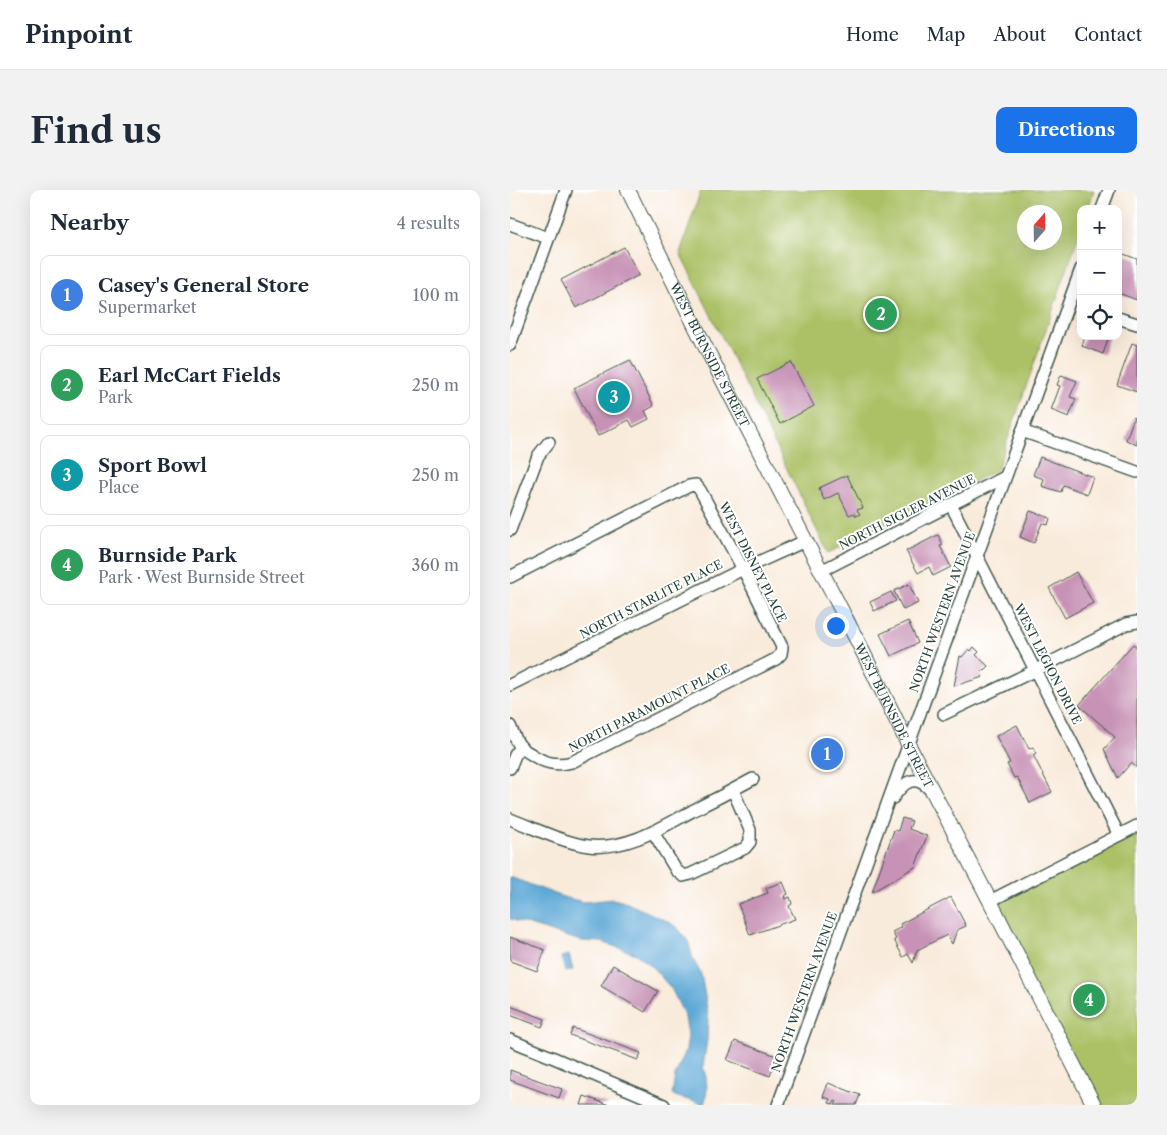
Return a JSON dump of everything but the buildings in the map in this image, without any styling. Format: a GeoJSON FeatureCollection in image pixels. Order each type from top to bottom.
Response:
{"type":"FeatureCollection","features":[{"type":"Feature","properties":{"kind":"main road","name":"WEST BURNSIDE STREET"},"geometry":{"type":"LineString","coordinates":[[628,190],[703,342],[1094,1105]]}},
{"type":"Feature","properties":{"kind":"street"},"geometry":{"type":"LineString","coordinates":[[510,346],[566,190]]}},
{"type":"Feature","properties":{"kind":"street"},"geometry":{"type":"LineString","coordinates":[[1103,205],[1109,190]]}},
{"type":"Feature","properties":{"kind":"street"},"geometry":{"type":"LineString","coordinates":[[510,224],[548,238]]}},
{"type":"Feature","properties":{"kind":"street","name":"NORTH WESTERN AVENUE"},"geometry":{"type":"LineString","coordinates":[[778,1105],[1022,431],[1075,302]]}},
{"type":"Feature","properties":{"kind":"street"},"geometry":{"type":"LineString","coordinates":[[1122,319],[1137,324]]}},
{"type":"Feature","properties":{"kind":"street"},"geometry":{"type":"LineString","coordinates":[[1022,431],[1137,472]]}},
{"type":"Feature","properties":{"kind":"street"},"geometry":{"type":"LineString","coordinates":[[510,530],[538,456],[549,442]]}},
{"type":"Feature","properties":{"kind":"street","name":"NORTH SIGLER AVENUE"},"geometry":{"type":"LineString","coordinates":[[821,571],[1005,477]]}},
{"type":"Feature","properties":{"kind":"street","name":"WEST DISNEY PLACE"},"geometry":{"type":"LineString","coordinates":[[510,576],[689,486],[696,485],[743,569],[782,647],[781,654]]}},
{"type":"Feature","properties":{"kind":"street","name":"WEST LEGION DRIVE"},"geometry":{"type":"LineString","coordinates":[[951,505],[1119,835]]}},
{"type":"Feature","properties":{"kind":"street","name":"NORTH STARLITE PLACE"},"geometry":{"type":"LineString","coordinates":[[510,685],[743,569],[805,541]]}},
{"type":"Feature","properties":{"kind":"street"},"geometry":{"type":"LineString","coordinates":[[944,714],[1126,624],[1135,622]]}},
{"type":"Feature","properties":{"kind":"street","name":"NORTH PARAMOUNT PLACE"},"geometry":{"type":"LineString","coordinates":[[521,747],[545,762],[564,764],[572,762],[776,659],[781,654]]}},
{"type":"Feature","properties":{"kind":"street"},"geometry":{"type":"LineString","coordinates":[[510,726],[521,747],[515,755],[510,768]]}},
{"type":"Feature","properties":{"kind":"street"},"geometry":{"type":"LineString","coordinates":[[510,819],[562,839],[589,846],[624,843],[653,832],[753,779]]}},
{"type":"Feature","properties":{"kind":"street"},"geometry":{"type":"LineString","coordinates":[[883,814],[901,786],[909,781],[922,783],[935,796]]}},
{"type":"Feature","properties":{"kind":"street"},"geometry":{"type":"LineString","coordinates":[[653,832],[676,870],[683,876],[745,848],[750,842],[750,830],[733,790]]}},
{"type":"Feature","properties":{"kind":"street"},"geometry":{"type":"LineString","coordinates":[[990,901],[1137,826]]}},
{"type":"Feature","properties":{"kind":"street"},"geometry":{"type":"LineString","coordinates":[[510,1040],[664,1105]]}},
{"type":"Feature","properties":{"kind":"green space"},"geometry":{"type":"Polygon","coordinates":[[[701,190],[1094,190],[1089,205],[1077,205],[1077,240],[997,470],[828,553],[680,253],[701,190]]]}},
{"type":"Feature","properties":{"kind":"green space"},"geometry":{"type":"Polygon","coordinates":[[[1137,826],[1137,1105],[1094,1105],[990,901],[1137,826]]]}},
{"type":"Feature","properties":{"kind":"water"},"geometry":{"type":"Polygon","coordinates":[[[510,877],[563,897],[584,902],[613,899],[625,902],[677,927],[688,941],[693,959],[701,974],[705,996],[708,1016],[703,1067],[707,1089],[704,1104],[672,1095],[675,1076],[686,1050],[688,1036],[685,1017],[671,988],[653,968],[636,954],[602,942],[581,941],[510,919],[510,877]]]}},
{"type":"Feature","properties":{"kind":"water"},"geometry":{"type":"Polygon","coordinates":[[[569,955],[573,970],[565,972],[561,957],[569,955]]]}},
{"type":"Feature","properties":{"kind":"place","name":"Earl McCart Fields"},"geometry":{"type":"Point","coordinates":[881,314]}},
{"type":"Feature","properties":{"kind":"place","name":"Sport Bowl"},"geometry":{"type":"Point","coordinates":[614,397]}},
{"type":"Feature","properties":{"kind":"place","name":"Casey's General Store"},"geometry":{"type":"Point","coordinates":[827,754]}},
{"type":"Feature","properties":{"kind":"place","name":"Burnside Park"},"geometry":{"type":"Point","coordinates":[1089,1000]}}]}
